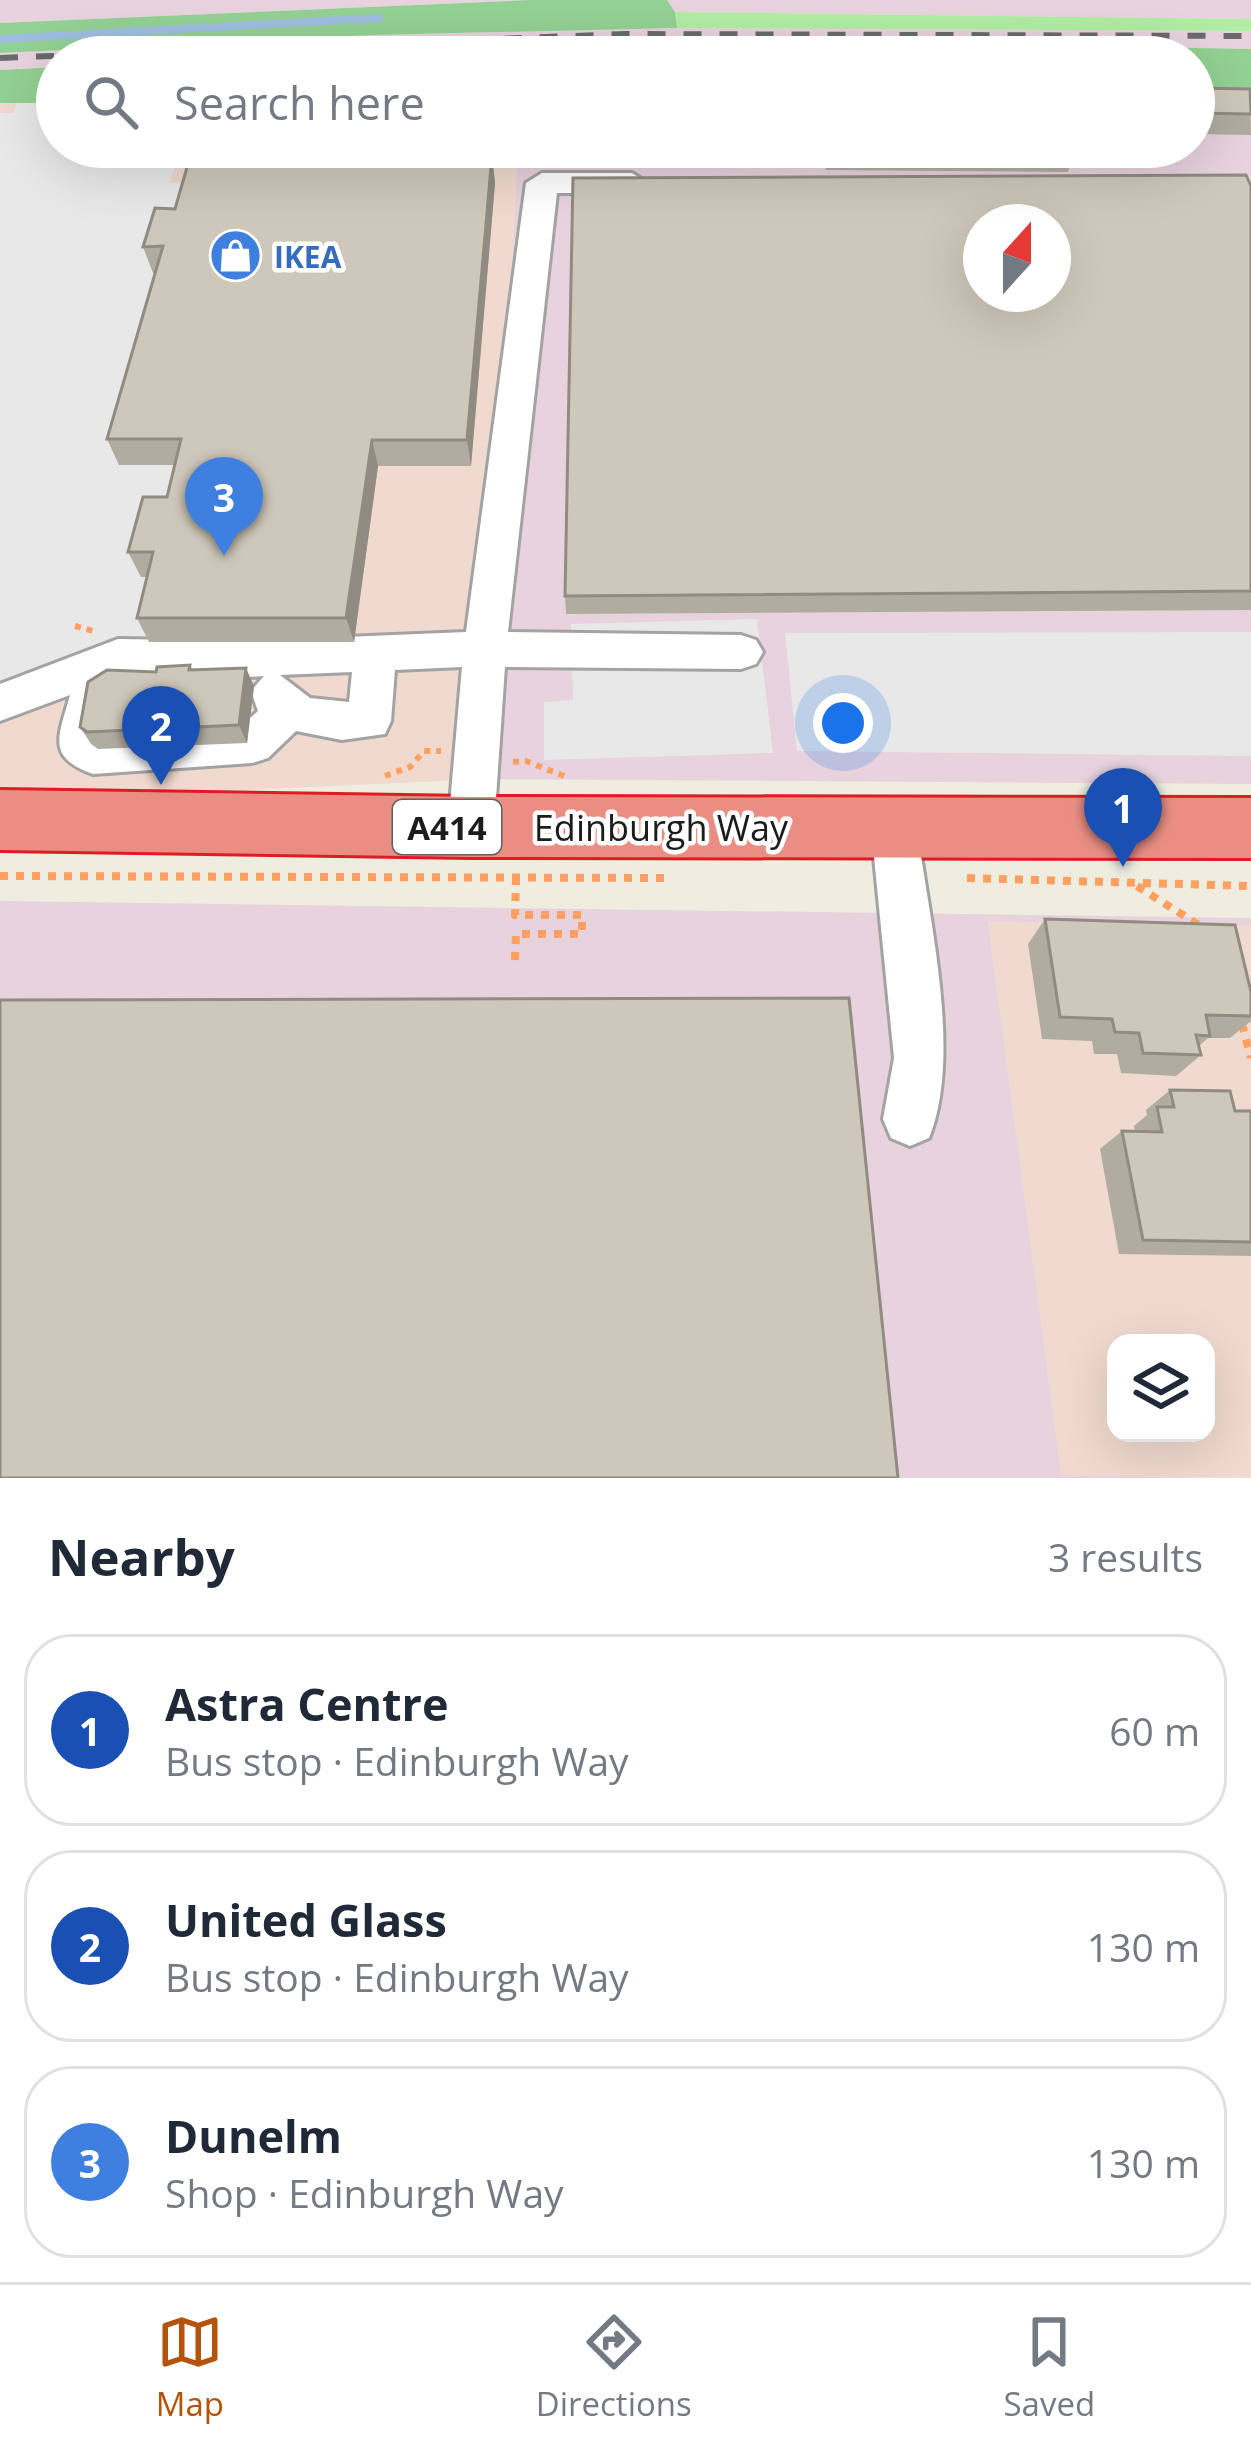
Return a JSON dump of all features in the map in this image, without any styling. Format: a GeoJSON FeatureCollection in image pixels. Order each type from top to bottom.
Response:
{"type":"FeatureCollection","features":[{"type":"Feature","properties":{"kind":"highway","name":"Edinburgh Way"},"geometry":{"type":"LineString","coordinates":[[0,820],[475,795],[896,851],[1251,828]]}},
{"type":"Feature","properties":{"kind":"lane"},"geometry":{"type":"LineString","coordinates":[[475,795],[484,649],[542,182],[657,183]]}},
{"type":"Feature","properties":{"kind":"lane"},"geometry":{"type":"LineString","coordinates":[[7,701],[118,657],[280,682],[375,653],[484,649],[741,652]]}},
{"type":"Feature","properties":{"kind":"lane"},"geometry":{"type":"LineString","coordinates":[[280,682],[325,722],[369,721],[375,653]]}},
{"type":"Feature","properties":{"kind":"lane"},"geometry":{"type":"LineString","coordinates":[[896,851],[920,1058],[910,1119]]}},
{"type":"Feature","properties":{"kind":"path"},"geometry":{"type":"LineString","coordinates":[[379,777],[410,767],[424,751],[472,752],[475,795],[526,761],[570,779]]}},
{"type":"Feature","properties":{"kind":"path"},"geometry":{"type":"LineString","coordinates":[[896,851],[1134,884],[1251,886]]}},
{"type":"Feature","properties":{"kind":"path"},"geometry":{"type":"LineString","coordinates":[[0,876],[684,878]]}},
{"type":"Feature","properties":{"kind":"path"},"geometry":{"type":"LineString","coordinates":[[515,960],[516,934],[582,934],[582,915],[515,915],[516,880]]}},
{"type":"Feature","properties":{"kind":"path"},"geometry":{"type":"LineString","coordinates":[[1134,884],[1220,938]]}},
{"type":"Feature","properties":{"kind":"path"},"geometry":{"type":"LineString","coordinates":[[1240,1018],[1251,1058]]}},
{"type":"Feature","properties":{"kind":"shaded area"},"geometry":{"type":"Polygon","coordinates":[[[0,0],[532,0],[0,23],[0,0]]]}},
{"type":"Feature","properties":{"kind":"shaded area"},"geometry":{"type":"Polygon","coordinates":[[[667,0],[1251,0],[1251,19],[675,12],[667,0]]]}},
{"type":"Feature","properties":{"kind":"shaded area"},"geometry":{"type":"Polygon","coordinates":[[[677,28],[1251,31],[1251,49],[1215,48],[1215,36],[352,36],[677,28]]]}},
{"type":"Feature","properties":{"kind":"shaded area"},"geometry":{"type":"Polygon","coordinates":[[[36,51],[36,68],[0,70],[0,53],[36,51]]]}},
{"type":"Feature","properties":{"kind":"shaded area"},"geometry":{"type":"Polygon","coordinates":[[[1215,94],[1251,97],[1251,784],[486,779],[517,168],[1215,168],[1215,94]]]}},
{"type":"Feature","properties":{"kind":"shaded area"},"geometry":{"type":"Polygon","coordinates":[[[0,103],[36,103],[36,168],[517,168],[486,779],[0,801],[0,103]]]}},
{"type":"Feature","properties":{"kind":"shaded area"},"geometry":{"type":"Polygon","coordinates":[[[17,103],[36,103],[36,168],[175,168],[170,183],[199,184],[119,464],[192,465],[149,642],[0,682],[0,113],[13,113],[17,103]]]}},
{"type":"Feature","properties":{"kind":"shaded area"},"geometry":{"type":"Polygon","coordinates":[[[757,619],[773,753],[544,760],[544,702],[573,700],[571,624],[757,619]]]}},
{"type":"Feature","properties":{"kind":"shaded area"},"geometry":{"type":"Polygon","coordinates":[[[1251,632],[1251,756],[797,751],[785,633],[1251,632]]]}},
{"type":"Feature","properties":{"kind":"shaded area"},"geometry":{"type":"Polygon","coordinates":[[[0,901],[1251,918],[1251,926],[988,921],[1061,1475],[1201,1478],[0,1478],[0,901]]]}},
{"type":"Feature","properties":{"kind":"shaded area"},"geometry":{"type":"Polygon","coordinates":[[[988,920],[1251,926],[1251,1478],[1061,1476],[988,920]]]}},
{"type":"Feature","properties":{"kind":"green space"},"geometry":{"type":"Polygon","coordinates":[[[532,0],[667,0],[677,28],[352,36],[36,36],[36,51],[0,53],[0,23],[532,0]]]}},
{"type":"Feature","properties":{"kind":"green space"},"geometry":{"type":"Polygon","coordinates":[[[675,12],[1251,19],[1251,31],[677,28],[675,12]]]}},
{"type":"Feature","properties":{"kind":"green space"},"geometry":{"type":"Polygon","coordinates":[[[1215,48],[1251,49],[1251,97],[1215,94],[1215,48]]]}},
{"type":"Feature","properties":{"kind":"green space"},"geometry":{"type":"Polygon","coordinates":[[[36,68],[36,103],[0,103],[0,70],[36,68]]]}},
{"type":"Feature","properties":{"kind":"building"},"geometry":{"type":"Polygon","coordinates":[[[1215,88],[1250,89],[1251,114],[1215,113],[1215,88]]]}},
{"type":"Feature","properties":{"kind":"building"},"geometry":{"type":"Polygon","coordinates":[[[187,168],[491,168],[467,440],[372,440],[346,618],[137,618],[153,552],[128,552],[143,497],[167,497],[181,439],[107,439],[163,246],[143,247],[155,208],[175,209],[187,168]]]}},
{"type":"Feature","properties":{"kind":"building"},"geometry":{"type":"Polygon","coordinates":[[[1246,175],[1251,186],[1251,591],[565,596],[573,178],[1246,175]]]}},
{"type":"Feature","properties":{"kind":"building"},"geometry":{"type":"Polygon","coordinates":[[[190,665],[189,670],[246,668],[239,725],[87,732],[80,727],[88,682],[107,670],[156,672],[157,667],[190,665]]]}},
{"type":"Feature","properties":{"kind":"building"},"geometry":{"type":"Polygon","coordinates":[[[1045,919],[1235,925],[1251,992],[1251,1016],[1206,1015],[1210,1036],[1196,1035],[1201,1055],[1143,1053],[1139,1033],[1115,1032],[1112,1019],[1060,1017],[1045,919]]]}},
{"type":"Feature","properties":{"kind":"building"},"geometry":{"type":"Polygon","coordinates":[[[849,998],[898,1478],[0,1478],[0,1000],[849,998]]]}},
{"type":"Feature","properties":{"kind":"building"},"geometry":{"type":"Polygon","coordinates":[[[1170,1090],[1230,1091],[1235,1111],[1251,1111],[1251,1242],[1143,1240],[1122,1131],[1162,1132],[1157,1107],[1174,1107],[1170,1090]]]}},
{"type":"Feature","properties":{"kind":"waterway"},"geometry":{"type":"LineString","coordinates":[[54,36],[379,18]]}},
{"type":"Feature","properties":{"kind":"waterway"},"geometry":{"type":"LineString","coordinates":[[0,39],[36,37]]}},
{"type":"Feature","properties":{"kind":"railway"},"geometry":{"type":"LineString","coordinates":[[573,36],[1251,36]]}},
{"type":"Feature","properties":{"kind":"railway"},"geometry":{"type":"LineString","coordinates":[[0,58],[36,57]]}},
{"type":"Feature","properties":{"kind":"place","name":"IKEA"},"geometry":{"type":"Point","coordinates":[235,256]}},
{"type":"Feature","properties":{"kind":"place","name":"Dunelm"},"geometry":{"type":"Point","coordinates":[224,556]}},
{"type":"Feature","properties":{"kind":"place","name":"United Glass"},"geometry":{"type":"Point","coordinates":[161,785]}},
{"type":"Feature","properties":{"kind":"place","name":"Astra Centre"},"geometry":{"type":"Point","coordinates":[1123,867]}}]}
